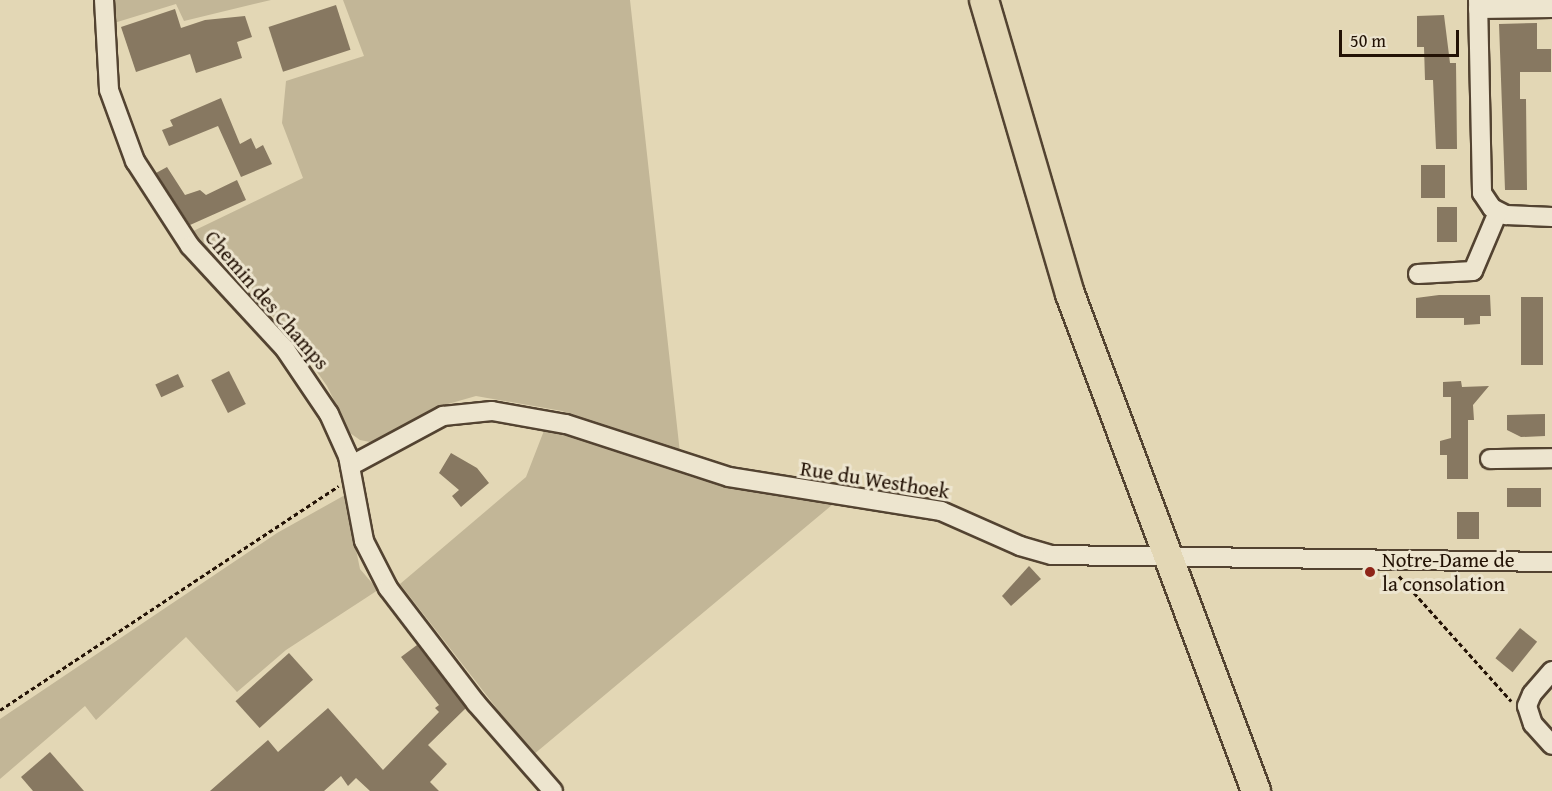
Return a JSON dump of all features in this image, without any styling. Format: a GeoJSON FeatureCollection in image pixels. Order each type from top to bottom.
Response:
{"type":"FeatureCollection","features":[{"type":"Feature","properties":{"kind":"main road"},"geometry":{"type":"LineString","coordinates":[[984,0],[1070,294],[1257,791]]}},
{"type":"Feature","properties":{"kind":"main road"},"geometry":{"type":"LineString","coordinates":[[996,0],[1009,82]]}},
{"type":"Feature","properties":{"kind":"street","name":"Chemin des Champs"},"geometry":{"type":"LineString","coordinates":[[104,0],[108,90],[131,153],[201,260],[277,339],[305,376],[335,426],[351,475],[364,541],[388,588],[481,710],[553,791]]}},
{"type":"Feature","properties":{"kind":"street"},"geometry":{"type":"LineString","coordinates":[[1552,8],[1478,4],[1481,186],[1488,203],[1498,212],[1513,216],[1552,217]]}},
{"type":"Feature","properties":{"kind":"street"},"geometry":{"type":"LineString","coordinates":[[1418,274],[1473,271],[1498,212]]}},
{"type":"Feature","properties":{"kind":"street","name":"Rue du Westhoek"},"geometry":{"type":"LineString","coordinates":[[351,475],[444,416],[464,411],[506,412],[566,424],[729,477],[941,511],[1042,553],[1169,559],[1552,562]]}},
{"type":"Feature","properties":{"kind":"street"},"geometry":{"type":"LineString","coordinates":[[1490,459],[1552,458]]}},
{"type":"Feature","properties":{"kind":"street"},"geometry":{"type":"LineString","coordinates":[[1552,671],[1532,694],[1527,711],[1533,724],[1552,745]]}},
{"type":"Feature","properties":{"kind":"path"},"geometry":{"type":"LineString","coordinates":[[0,710],[351,475]]}},
{"type":"Feature","properties":{"kind":"path"},"geometry":{"type":"LineString","coordinates":[[1396,560],[1398,574],[1406,586],[1509,699],[1527,711]]}},
{"type":"Feature","properties":{"kind":"shaded area"},"geometry":{"type":"Polygon","coordinates":[[[115,0],[271,0],[184,21],[176,4],[114,23],[115,0]]]}},
{"type":"Feature","properties":{"kind":"shaded area"},"geometry":{"type":"Polygon","coordinates":[[[343,0],[630,0],[680,453],[562,411],[476,396],[448,404],[389,435],[370,442],[360,440],[350,433],[327,386],[287,329],[210,261],[187,234],[303,178],[282,123],[286,81],[364,56],[343,0]]]}},
{"type":"Feature","properties":{"kind":"shaded area"},"geometry":{"type":"Polygon","coordinates":[[[545,428],[695,478],[832,505],[533,755],[400,584],[526,477],[545,428]]]}},
{"type":"Feature","properties":{"kind":"shaded area"},"geometry":{"type":"Polygon","coordinates":[[[345,495],[360,569],[378,590],[286,650],[237,692],[186,637],[96,720],[85,706],[0,779],[0,719],[277,533],[345,495]]]}},
{"type":"Feature","properties":{"kind":"building"},"geometry":{"type":"Polygon","coordinates":[[[336,5],[351,50],[283,72],[268,27],[336,5]]]}},
{"type":"Feature","properties":{"kind":"building"},"geometry":{"type":"Polygon","coordinates":[[[175,9],[181,28],[205,20],[245,16],[252,37],[237,42],[242,58],[196,73],[190,54],[136,72],[121,27],[175,9]]]}},
{"type":"Feature","properties":{"kind":"building"},"geometry":{"type":"Polygon","coordinates":[[[1444,15],[1450,63],[1456,63],[1457,149],[1436,149],[1433,80],[1425,80],[1424,47],[1417,47],[1417,16],[1444,15]]]}},
{"type":"Feature","properties":{"kind":"building"},"geometry":{"type":"Polygon","coordinates":[[[1537,23],[1537,49],[1551,49],[1551,72],[1520,72],[1520,99],[1526,99],[1527,190],[1505,190],[1499,24],[1537,23]]]}},
{"type":"Feature","properties":{"kind":"building"},"geometry":{"type":"Polygon","coordinates":[[[221,98],[240,144],[251,138],[256,149],[263,145],[272,164],[241,177],[218,126],[169,146],[162,130],[173,126],[170,120],[221,98]]]}},
{"type":"Feature","properties":{"kind":"building"},"geometry":{"type":"Polygon","coordinates":[[[1421,165],[1445,165],[1445,198],[1421,198],[1421,165]]]}},
{"type":"Feature","properties":{"kind":"building"},"geometry":{"type":"Polygon","coordinates":[[[167,167],[185,195],[200,190],[206,195],[237,180],[246,200],[190,225],[156,173],[167,167]]]}},
{"type":"Feature","properties":{"kind":"building"},"geometry":{"type":"Polygon","coordinates":[[[1437,207],[1457,207],[1457,242],[1437,242],[1437,207]]]}},
{"type":"Feature","properties":{"kind":"building"},"geometry":{"type":"Polygon","coordinates":[[[1439,295],[1490,295],[1491,316],[1480,316],[1480,324],[1464,325],[1464,318],[1416,318],[1416,298],[1439,295]]]}},
{"type":"Feature","properties":{"kind":"building"},"geometry":{"type":"Polygon","coordinates":[[[1521,297],[1543,297],[1543,365],[1521,365],[1521,297]]]}},
{"type":"Feature","properties":{"kind":"building"},"geometry":{"type":"Polygon","coordinates":[[[229,371],[246,404],[228,413],[211,380],[229,371]]]}},
{"type":"Feature","properties":{"kind":"building"},"geometry":{"type":"Polygon","coordinates":[[[178,374],[184,387],[161,397],[155,385],[178,374]]]}},
{"type":"Feature","properties":{"kind":"building"},"geometry":{"type":"Polygon","coordinates":[[[1461,381],[1462,387],[1489,386],[1473,405],[1474,420],[1468,420],[1468,479],[1447,479],[1447,455],[1440,455],[1440,441],[1451,438],[1451,397],[1443,397],[1443,382],[1461,381]]]}},
{"type":"Feature","properties":{"kind":"building"},"geometry":{"type":"Polygon","coordinates":[[[1545,414],[1545,436],[1521,437],[1507,430],[1507,415],[1545,414]]]}},
{"type":"Feature","properties":{"kind":"building"},"geometry":{"type":"Polygon","coordinates":[[[451,453],[477,468],[489,483],[461,507],[452,496],[459,490],[439,473],[451,453]]]}},
{"type":"Feature","properties":{"kind":"building"},"geometry":{"type":"Polygon","coordinates":[[[1507,488],[1541,488],[1541,507],[1507,507],[1507,488]]]}},
{"type":"Feature","properties":{"kind":"building"},"geometry":{"type":"Polygon","coordinates":[[[1457,512],[1479,512],[1479,539],[1457,539],[1457,512]]]}},
{"type":"Feature","properties":{"kind":"building"},"geometry":{"type":"Polygon","coordinates":[[[1029,566],[1041,579],[1011,606],[1002,596],[1029,566]]]}},
{"type":"Feature","properties":{"kind":"building"},"geometry":{"type":"Polygon","coordinates":[[[1520,628],[1537,642],[1513,672],[1495,658],[1520,628]]]}},
{"type":"Feature","properties":{"kind":"building"},"geometry":{"type":"Polygon","coordinates":[[[417,645],[466,708],[428,745],[447,764],[430,782],[439,791],[370,791],[356,778],[348,786],[341,776],[324,791],[210,791],[268,740],[278,752],[328,708],[383,770],[439,712],[435,708],[439,705],[401,657],[417,645]]]}},
{"type":"Feature","properties":{"kind":"building"},"geometry":{"type":"Polygon","coordinates":[[[289,653],[313,680],[260,728],[235,701],[289,653]]]}},
{"type":"Feature","properties":{"kind":"building"},"geometry":{"type":"Polygon","coordinates":[[[50,752],[84,791],[33,791],[21,777],[50,752]]]}},
{"type":"Feature","properties":{"kind":"place","name":"Notre-Dame de la consolation"},"geometry":{"type":"Point","coordinates":[1370,572]}}]}
